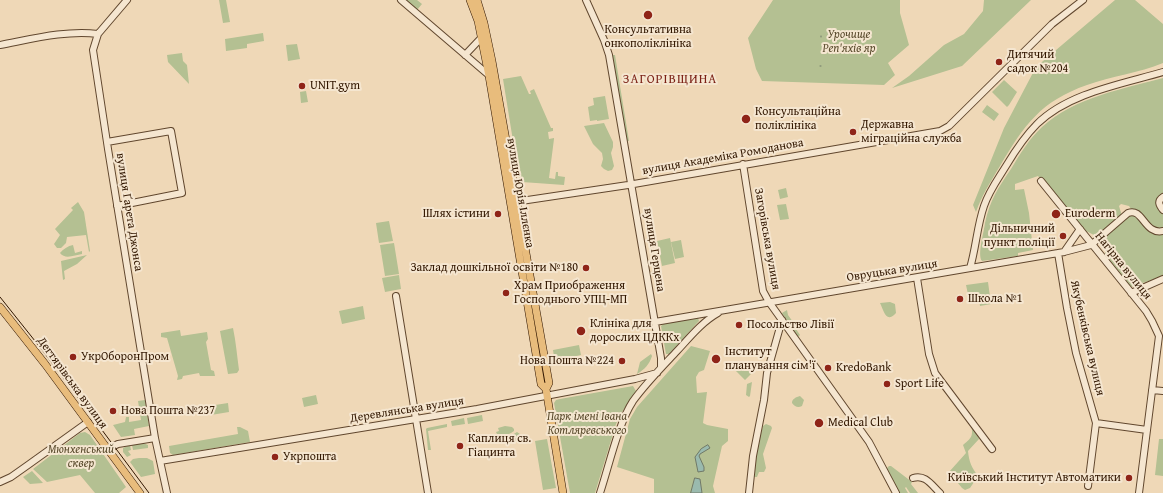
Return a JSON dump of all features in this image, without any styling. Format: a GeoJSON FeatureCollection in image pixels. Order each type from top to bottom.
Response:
{"type":"FeatureCollection","features":[{"type":"Feature","properties":{"kind":"main road","name":"вулиця Юрія Іллєнка"},"geometry":{"type":"LineString","coordinates":[[470,0],[484,35]]}},
{"type":"Feature","properties":{"kind":"main road","name":"вулиця Юрія Іллєнка"},"geometry":{"type":"LineString","coordinates":[[476,0],[482,13],[484,35],[513,200],[549,383],[546,392],[563,493]]}},
{"type":"Feature","properties":{"kind":"main road","name":"Дегтярівська вулиця"},"geometry":{"type":"LineString","coordinates":[[0,307],[45,364],[140,493]]}},
{"type":"Feature","properties":{"kind":"street","name":"вулиця Ґарета Джонса"},"geometry":{"type":"LineString","coordinates":[[127,0],[98,34],[93,50],[155,438],[167,493]]}},
{"type":"Feature","properties":{"kind":"street"},"geometry":{"type":"LineString","coordinates":[[401,0],[492,78]]}},
{"type":"Feature","properties":{"kind":"street","name":"вулиця Герцена"},"geometry":{"type":"LineString","coordinates":[[586,0],[609,55],[661,358],[659,370]]}},
{"type":"Feature","properties":{"kind":"street","name":"вулиця Академіка Ромоданова"},"geometry":{"type":"LineString","coordinates":[[513,200],[521,201],[632,184],[940,131],[949,126],[1052,24],[1083,0]]}},
{"type":"Feature","properties":{"kind":"street"},"geometry":{"type":"LineString","coordinates":[[0,45],[50,36],[87,33],[98,34]]}},
{"type":"Feature","properties":{"kind":"street"},"geometry":{"type":"LineString","coordinates":[[465,55],[484,35]]}},
{"type":"Feature","properties":{"kind":"street"},"geometry":{"type":"LineString","coordinates":[[970,268],[981,217],[987,199],[1024,139],[1038,123],[1059,107],[1073,100],[1163,72]]}},
{"type":"Feature","properties":{"kind":"street"},"geometry":{"type":"LineString","coordinates":[[107,142],[171,131],[182,193],[117,206]]}},
{"type":"Feature","properties":{"kind":"street","name":"Загорівська вулиця"},"geometry":{"type":"LineString","coordinates":[[743,164],[763,291],[769,302],[866,437],[896,493]]}},
{"type":"Feature","properties":{"kind":"street","name":"Нагірна вулиця"},"geometry":{"type":"LineString","coordinates":[[1041,182],[1131,293],[1152,320],[1161,336],[1152,390],[1139,493]]}},
{"type":"Feature","properties":{"kind":"street"},"geometry":{"type":"LineString","coordinates":[[1163,197],[1159,201],[1159,204],[1163,210]]}},
{"type":"Feature","properties":{"kind":"street"},"geometry":{"type":"LineString","coordinates":[[1091,245],[1131,212],[1138,214],[1148,227],[1153,230],[1158,232],[1163,231]]}},
{"type":"Feature","properties":{"kind":"street"},"geometry":{"type":"LineString","coordinates":[[1061,252],[1080,229]]}},
{"type":"Feature","properties":{"kind":"street","name":"Овруцька вулиця"},"geometry":{"type":"LineString","coordinates":[[655,322],[917,278],[1061,252],[1091,245]]}},
{"type":"Feature","properties":{"kind":"street","name":"Якубенківська вулиця"},"geometry":{"type":"LineString","coordinates":[[1061,252],[1067,308],[1076,353],[1096,423]]}},
{"type":"Feature","properties":{"kind":"street"},"geometry":{"type":"LineString","coordinates":[[917,278],[929,354],[936,373],[992,449]]}},
{"type":"Feature","properties":{"kind":"street"},"geometry":{"type":"LineString","coordinates":[[1131,293],[1163,279]]}},
{"type":"Feature","properties":{"kind":"street"},"geometry":{"type":"LineString","coordinates":[[396,296],[428,493]]}},
{"type":"Feature","properties":{"kind":"street","name":"Овруцька вулиця"},"geometry":{"type":"LineString","coordinates":[[659,370],[705,322],[722,311]]}},
{"type":"Feature","properties":{"kind":"street"},"geometry":{"type":"LineString","coordinates":[[749,493],[753,456],[761,421],[767,373],[782,320]]}},
{"type":"Feature","properties":{"kind":"street"},"geometry":{"type":"LineString","coordinates":[[600,493],[626,415],[633,402],[659,370]]}},
{"type":"Feature","properties":{"kind":"street","name":"Деревлянська вулиця"},"geometry":{"type":"LineString","coordinates":[[160,462],[416,420],[546,392],[637,379],[659,370]]}},
{"type":"Feature","properties":{"kind":"street"},"geometry":{"type":"LineString","coordinates":[[1152,390],[1163,391]]}},
{"type":"Feature","properties":{"kind":"street"},"geometry":{"type":"LineString","coordinates":[[0,482],[28,465],[88,422]]}},
{"type":"Feature","properties":{"kind":"street"},"geometry":{"type":"LineString","coordinates":[[1088,486],[1096,423],[1147,430]]}},
{"type":"Feature","properties":{"kind":"street"},"geometry":{"type":"LineString","coordinates":[[107,449],[118,444],[155,438]]}},
{"type":"Feature","properties":{"kind":"street"},"geometry":{"type":"LineString","coordinates":[[913,478],[917,477],[925,479],[940,493]]}},
{"type":"Feature","properties":{"kind":"green space"},"geometry":{"type":"Polygon","coordinates":[[[219,0],[226,0],[230,22],[223,23],[219,0]]]}},
{"type":"Feature","properties":{"kind":"green space"},"geometry":{"type":"Polygon","coordinates":[[[406,0],[417,0],[422,4],[417,10],[406,0]]]}},
{"type":"Feature","properties":{"kind":"green space","name":"Урочище Реп'яхів яр"},"geometry":{"type":"Polygon","coordinates":[[[773,0],[900,0],[900,13],[909,45],[888,63],[895,75],[884,85],[762,81],[756,69],[748,38],[773,0]]]}},
{"type":"Feature","properties":{"kind":"green space","name":"Урочище Реп'яхів яр"},"geometry":{"type":"Polygon","coordinates":[[[984,0],[1031,0],[962,66],[892,88],[909,76],[944,45],[964,34],[983,11],[984,0]]]}},
{"type":"Feature","properties":{"kind":"green space"},"geometry":{"type":"Polygon","coordinates":[[[1115,0],[1135,0],[1163,24],[1163,63],[1106,79],[1071,91],[1046,107],[1035,116],[1017,138],[987,188],[976,212],[973,205],[1004,128],[1036,67],[1115,0]]]}},
{"type":"Feature","properties":{"kind":"green space"},"geometry":{"type":"Polygon","coordinates":[[[263,33],[264,41],[247,44],[247,48],[226,51],[225,39],[263,33]]]}},
{"type":"Feature","properties":{"kind":"green space"},"geometry":{"type":"Polygon","coordinates":[[[297,44],[300,59],[288,61],[286,45],[297,44]]]}},
{"type":"Feature","properties":{"kind":"green space"},"geometry":{"type":"Polygon","coordinates":[[[182,53],[183,61],[187,65],[189,84],[168,62],[167,55],[182,53]]]}},
{"type":"Feature","properties":{"kind":"green space"},"geometry":{"type":"Polygon","coordinates":[[[613,55],[615,55],[629,141],[626,141],[613,55]]]}},
{"type":"Feature","properties":{"kind":"green space"},"geometry":{"type":"Polygon","coordinates":[[[521,76],[529,94],[531,94],[530,91],[534,89],[551,128],[553,128],[553,131],[548,132],[549,139],[554,138],[549,178],[555,179],[556,172],[558,172],[558,176],[565,177],[564,185],[522,182],[519,178],[503,79],[521,76]]]}},
{"type":"Feature","properties":{"kind":"green space"},"geometry":{"type":"Polygon","coordinates":[[[1163,78],[1163,276],[1131,287],[1105,254],[1105,245],[1098,236],[1082,229],[1038,176],[1015,184],[1015,190],[1024,189],[1029,213],[1033,250],[1018,253],[1018,256],[982,261],[980,254],[981,243],[987,215],[992,201],[998,188],[1021,152],[1037,132],[1055,117],[1084,101],[1116,90],[1163,78]],[[1121,204],[1119,206],[1122,216],[1131,209],[1129,206],[1121,204]]]}},
{"type":"Feature","properties":{"kind":"green space"},"geometry":{"type":"Polygon","coordinates":[[[1004,80],[1017,92],[1007,107],[992,92],[1004,80]]]}},
{"type":"Feature","properties":{"kind":"green space"},"geometry":{"type":"Polygon","coordinates":[[[306,91],[308,102],[301,103],[300,92],[306,91]]]}},
{"type":"Feature","properties":{"kind":"green space"},"geometry":{"type":"Polygon","coordinates":[[[605,96],[609,119],[590,121],[588,107],[594,105],[593,98],[605,96]]]}},
{"type":"Feature","properties":{"kind":"green space"},"geometry":{"type":"Polygon","coordinates":[[[987,105],[999,114],[994,121],[982,112],[987,105]]]}},
{"type":"Feature","properties":{"kind":"green space"},"geometry":{"type":"Polygon","coordinates":[[[604,123],[613,142],[611,153],[614,166],[612,170],[608,171],[601,166],[603,159],[602,153],[593,144],[584,126],[604,123]]]}},
{"type":"Feature","properties":{"kind":"green space"},"geometry":{"type":"Polygon","coordinates":[[[786,188],[788,197],[780,199],[778,190],[786,188]]]}},
{"type":"Feature","properties":{"kind":"green space"},"geometry":{"type":"Polygon","coordinates":[[[78,202],[84,212],[89,252],[86,235],[67,237],[66,243],[61,248],[57,248],[54,244],[60,235],[55,229],[73,210],[71,208],[78,202]]]}},
{"type":"Feature","properties":{"kind":"green space"},"geometry":{"type":"Polygon","coordinates":[[[786,204],[789,219],[780,220],[777,205],[786,204]]]}},
{"type":"Feature","properties":{"kind":"green space"},"geometry":{"type":"Polygon","coordinates":[[[389,221],[393,241],[379,243],[376,223],[389,221]]]}},
{"type":"Feature","properties":{"kind":"green space"},"geometry":{"type":"Polygon","coordinates":[[[670,238],[675,263],[662,266],[657,241],[670,238]]]}},
{"type":"Feature","properties":{"kind":"green space"},"geometry":{"type":"Polygon","coordinates":[[[681,240],[684,257],[675,259],[671,242],[681,240]]]}},
{"type":"Feature","properties":{"kind":"green space"},"geometry":{"type":"Polygon","coordinates":[[[394,243],[399,274],[385,276],[380,245],[394,243]]]}},
{"type":"Feature","properties":{"kind":"green space"},"geometry":{"type":"Polygon","coordinates":[[[73,245],[75,253],[82,251],[82,254],[67,257],[60,253],[69,246],[73,245]]]}},
{"type":"Feature","properties":{"kind":"green space"},"geometry":{"type":"Polygon","coordinates":[[[87,255],[77,264],[64,271],[65,279],[63,280],[61,261],[87,255]]]}},
{"type":"Feature","properties":{"kind":"green space"},"geometry":{"type":"Polygon","coordinates":[[[399,275],[401,289],[385,292],[382,278],[399,275]]]}},
{"type":"Feature","properties":{"kind":"green space"},"geometry":{"type":"Polygon","coordinates":[[[988,282],[991,304],[980,306],[979,298],[969,299],[966,285],[988,282]]]}},
{"type":"Feature","properties":{"kind":"green space"},"geometry":{"type":"Polygon","coordinates":[[[890,302],[895,304],[896,313],[893,316],[888,317],[884,313],[880,303],[890,302]]]}},
{"type":"Feature","properties":{"kind":"green space"},"geometry":{"type":"Polygon","coordinates":[[[363,306],[365,319],[342,324],[339,311],[363,306]]]}},
{"type":"Feature","properties":{"kind":"green space"},"geometry":{"type":"Polygon","coordinates":[[[787,310],[788,315],[793,322],[792,323],[800,335],[798,337],[782,313],[787,310]]]}},
{"type":"Feature","properties":{"kind":"green space"},"geometry":{"type":"Polygon","coordinates":[[[698,318],[699,321],[669,354],[666,354],[661,326],[664,323],[698,318]]]}},
{"type":"Feature","properties":{"kind":"green space"},"geometry":{"type":"Polygon","coordinates":[[[233,328],[239,370],[237,373],[228,374],[220,331],[233,328]]]}},
{"type":"Feature","properties":{"kind":"green space"},"geometry":{"type":"Polygon","coordinates":[[[180,330],[181,336],[207,332],[208,339],[206,342],[211,370],[214,371],[215,376],[200,376],[199,373],[183,376],[182,379],[177,380],[178,376],[167,338],[161,337],[161,333],[180,330]]]}},
{"type":"Feature","properties":{"kind":"green space"},"geometry":{"type":"Polygon","coordinates":[[[579,345],[581,355],[572,357],[573,360],[555,364],[553,350],[579,345]]]}},
{"type":"Feature","properties":{"kind":"green space"},"geometry":{"type":"Polygon","coordinates":[[[691,346],[710,351],[704,370],[699,372],[696,377],[697,393],[707,392],[703,423],[728,429],[728,441],[722,446],[713,486],[715,493],[654,493],[654,479],[617,467],[630,419],[637,407],[691,346]]]}},
{"type":"Feature","properties":{"kind":"green space"},"geometry":{"type":"Polygon","coordinates":[[[651,354],[652,356],[648,364],[637,374],[640,362],[651,354]]]}},
{"type":"Feature","properties":{"kind":"green space"},"geometry":{"type":"Polygon","coordinates":[[[734,367],[749,369],[751,374],[745,380],[734,367]]]}},
{"type":"Feature","properties":{"kind":"green space"},"geometry":{"type":"Polygon","coordinates":[[[752,382],[749,397],[746,395],[747,384],[752,382]]]}},
{"type":"Feature","properties":{"kind":"green space","name":"Парк імені Івана Котляревського"},"geometry":{"type":"Polygon","coordinates":[[[633,386],[636,391],[616,424],[595,493],[570,493],[554,403],[556,400],[560,399],[633,386]]]}},
{"type":"Feature","properties":{"kind":"green space"},"geometry":{"type":"Polygon","coordinates":[[[316,395],[318,404],[304,407],[302,398],[316,395]]]}},
{"type":"Feature","properties":{"kind":"green space"},"geometry":{"type":"Polygon","coordinates":[[[800,396],[804,400],[802,406],[797,407],[792,402],[794,398],[800,396]]]}},
{"type":"Feature","properties":{"kind":"green space"},"geometry":{"type":"Polygon","coordinates":[[[145,400],[149,426],[134,429],[135,435],[121,437],[113,425],[125,422],[126,417],[129,417],[129,422],[141,420],[138,401],[145,400]]]}},
{"type":"Feature","properties":{"kind":"green space"},"geometry":{"type":"Polygon","coordinates":[[[228,403],[229,412],[211,415],[209,406],[228,403]]]}},
{"type":"Feature","properties":{"kind":"green space"},"geometry":{"type":"Polygon","coordinates":[[[482,415],[483,421],[468,424],[467,418],[482,415]]]}},
{"type":"Feature","properties":{"kind":"green space"},"geometry":{"type":"Polygon","coordinates":[[[464,418],[465,424],[452,426],[451,421],[464,418]]]}},
{"type":"Feature","properties":{"kind":"green space"},"geometry":{"type":"Polygon","coordinates":[[[447,424],[447,427],[428,431],[431,450],[428,450],[426,429],[447,424]]]}},
{"type":"Feature","properties":{"kind":"green space"},"geometry":{"type":"Polygon","coordinates":[[[766,424],[772,428],[763,454],[766,468],[764,472],[759,472],[757,477],[753,477],[756,452],[763,426],[766,424]]]}},
{"type":"Feature","properties":{"kind":"green space"},"geometry":{"type":"Polygon","coordinates":[[[971,424],[978,434],[979,439],[968,451],[968,455],[971,465],[978,476],[970,488],[965,490],[949,472],[966,453],[963,445],[972,436],[971,424]]]}},
{"type":"Feature","properties":{"kind":"green space"},"geometry":{"type":"Polygon","coordinates":[[[505,426],[512,427],[514,431],[506,435],[497,434],[496,432],[499,431],[498,428],[505,426]]]}},
{"type":"Feature","properties":{"kind":"green space"},"geometry":{"type":"Polygon","coordinates":[[[237,427],[248,431],[250,442],[173,455],[170,453],[169,446],[238,434],[237,427]]]}},
{"type":"Feature","properties":{"kind":"green space","name":"Мюнхенський сквер"},"geometry":{"type":"Polygon","coordinates":[[[85,432],[90,435],[126,487],[119,493],[95,493],[80,475],[47,482],[33,469],[80,433],[85,432]]]}},
{"type":"Feature","properties":{"kind":"green space"},"geometry":{"type":"Polygon","coordinates":[[[517,432],[527,439],[516,441],[509,437],[517,432]]]}},
{"type":"Feature","properties":{"kind":"green space"},"geometry":{"type":"Polygon","coordinates":[[[547,439],[556,488],[543,490],[535,441],[547,439]]]}},
{"type":"Feature","properties":{"kind":"green space"},"geometry":{"type":"Polygon","coordinates":[[[1159,439],[1163,439],[1163,476],[1155,475],[1159,439]]]}},
{"type":"Feature","properties":{"kind":"green space"},"geometry":{"type":"Polygon","coordinates":[[[143,443],[148,445],[148,448],[133,450],[132,445],[143,443]]]}},
{"type":"Feature","properties":{"kind":"green space"},"geometry":{"type":"Polygon","coordinates":[[[130,445],[131,450],[128,451],[131,455],[127,457],[123,452],[123,448],[130,445]]]}},
{"type":"Feature","properties":{"kind":"green space"},"geometry":{"type":"Polygon","coordinates":[[[147,458],[153,461],[155,474],[141,477],[130,462],[133,459],[147,458]]]}},
{"type":"Feature","properties":{"kind":"green space"},"geometry":{"type":"Polygon","coordinates":[[[889,466],[912,482],[911,484],[918,493],[910,493],[906,487],[905,488],[908,493],[899,493],[886,469],[889,466]]]}},
{"type":"Feature","properties":{"kind":"green space"},"geometry":{"type":"Polygon","coordinates":[[[32,471],[43,483],[30,484],[23,477],[32,471]]]}},
{"type":"Feature","properties":{"kind":"shaded area"},"geometry":{"type":"Polygon","coordinates":[[[708,445],[710,448],[699,456],[704,467],[704,471],[698,472],[695,457],[701,449],[708,445]]]}},
{"type":"Feature","properties":{"kind":"shaded area"},"geometry":{"type":"Polygon","coordinates":[[[695,478],[700,479],[702,493],[691,493],[695,478]]]}},
{"type":"Feature","properties":{"kind":"tram line"},"geometry":{"type":"LineString","coordinates":[[0,297],[43,351],[149,493]]}},
{"type":"Feature","properties":{"kind":"place","name":"Консультативна онкополіклініка"},"geometry":{"type":"Point","coordinates":[648,15]}},
{"type":"Feature","properties":{"kind":"place","name":"Дитячий садок №204"},"geometry":{"type":"Point","coordinates":[999,62]}},
{"type":"Feature","properties":{"kind":"place","name":"UNIT.gym"},"geometry":{"type":"Point","coordinates":[302,86]}},
{"type":"Feature","properties":{"kind":"place","name":"Консультаційна поліклініка"},"geometry":{"type":"Point","coordinates":[746,119]}},
{"type":"Feature","properties":{"kind":"place","name":"Державна міграційна служба"},"geometry":{"type":"Point","coordinates":[853,132]}},
{"type":"Feature","properties":{"kind":"place","name":"Шлях істини"},"geometry":{"type":"Point","coordinates":[498,214]}},
{"type":"Feature","properties":{"kind":"place","name":"Euroderm"},"geometry":{"type":"Point","coordinates":[1056,214]}},
{"type":"Feature","properties":{"kind":"place","name":"Дільничний пункт поліції"},"geometry":{"type":"Point","coordinates":[1063,236]}},
{"type":"Feature","properties":{"kind":"place","name":"Заклад дошкільної освіти №180"},"geometry":{"type":"Point","coordinates":[586,268]}},
{"type":"Feature","properties":{"kind":"place","name":"Храм Приображення Господнього УПЦ-МП"},"geometry":{"type":"Point","coordinates":[506,293]}},
{"type":"Feature","properties":{"kind":"place","name":"Школа №1"},"geometry":{"type":"Point","coordinates":[960,299]}},
{"type":"Feature","properties":{"kind":"place","name":"Посольство Лівії"},"geometry":{"type":"Point","coordinates":[739,325]}},
{"type":"Feature","properties":{"kind":"place","name":"Клініка для дорослих ЦДККх"},"geometry":{"type":"Point","coordinates":[581,331]}},
{"type":"Feature","properties":{"kind":"place","name":"УкрОборонПром"},"geometry":{"type":"Point","coordinates":[73,357]}},
{"type":"Feature","properties":{"kind":"place","name":"Інститут планування сім'ї"},"geometry":{"type":"Point","coordinates":[716,359]}},
{"type":"Feature","properties":{"kind":"place","name":"Нова Пошта №224"},"geometry":{"type":"Point","coordinates":[622,361]}},
{"type":"Feature","properties":{"kind":"place","name":"KredoBank"},"geometry":{"type":"Point","coordinates":[828,368]}},
{"type":"Feature","properties":{"kind":"place","name":"Sport Life"},"geometry":{"type":"Point","coordinates":[887,384]}},
{"type":"Feature","properties":{"kind":"place","name":"Нова Пошта №237"},"geometry":{"type":"Point","coordinates":[113,411]}},
{"type":"Feature","properties":{"kind":"place","name":"Medical Club"},"geometry":{"type":"Point","coordinates":[819,423]}},
{"type":"Feature","properties":{"kind":"place","name":"Каплиця св. Гіацинта"},"geometry":{"type":"Point","coordinates":[460,446]}},
{"type":"Feature","properties":{"kind":"place","name":"Укрпошта"},"geometry":{"type":"Point","coordinates":[275,457]}},
{"type":"Feature","properties":{"kind":"place","name":"Київський Інститут Автоматики"},"geometry":{"type":"Point","coordinates":[1129,478]}},
{"type":"Feature","properties":{"kind":"district","name":"ЗАГОРІВЩИНА"},"geometry":{"type":"Point","coordinates":[670,80]}}]}
